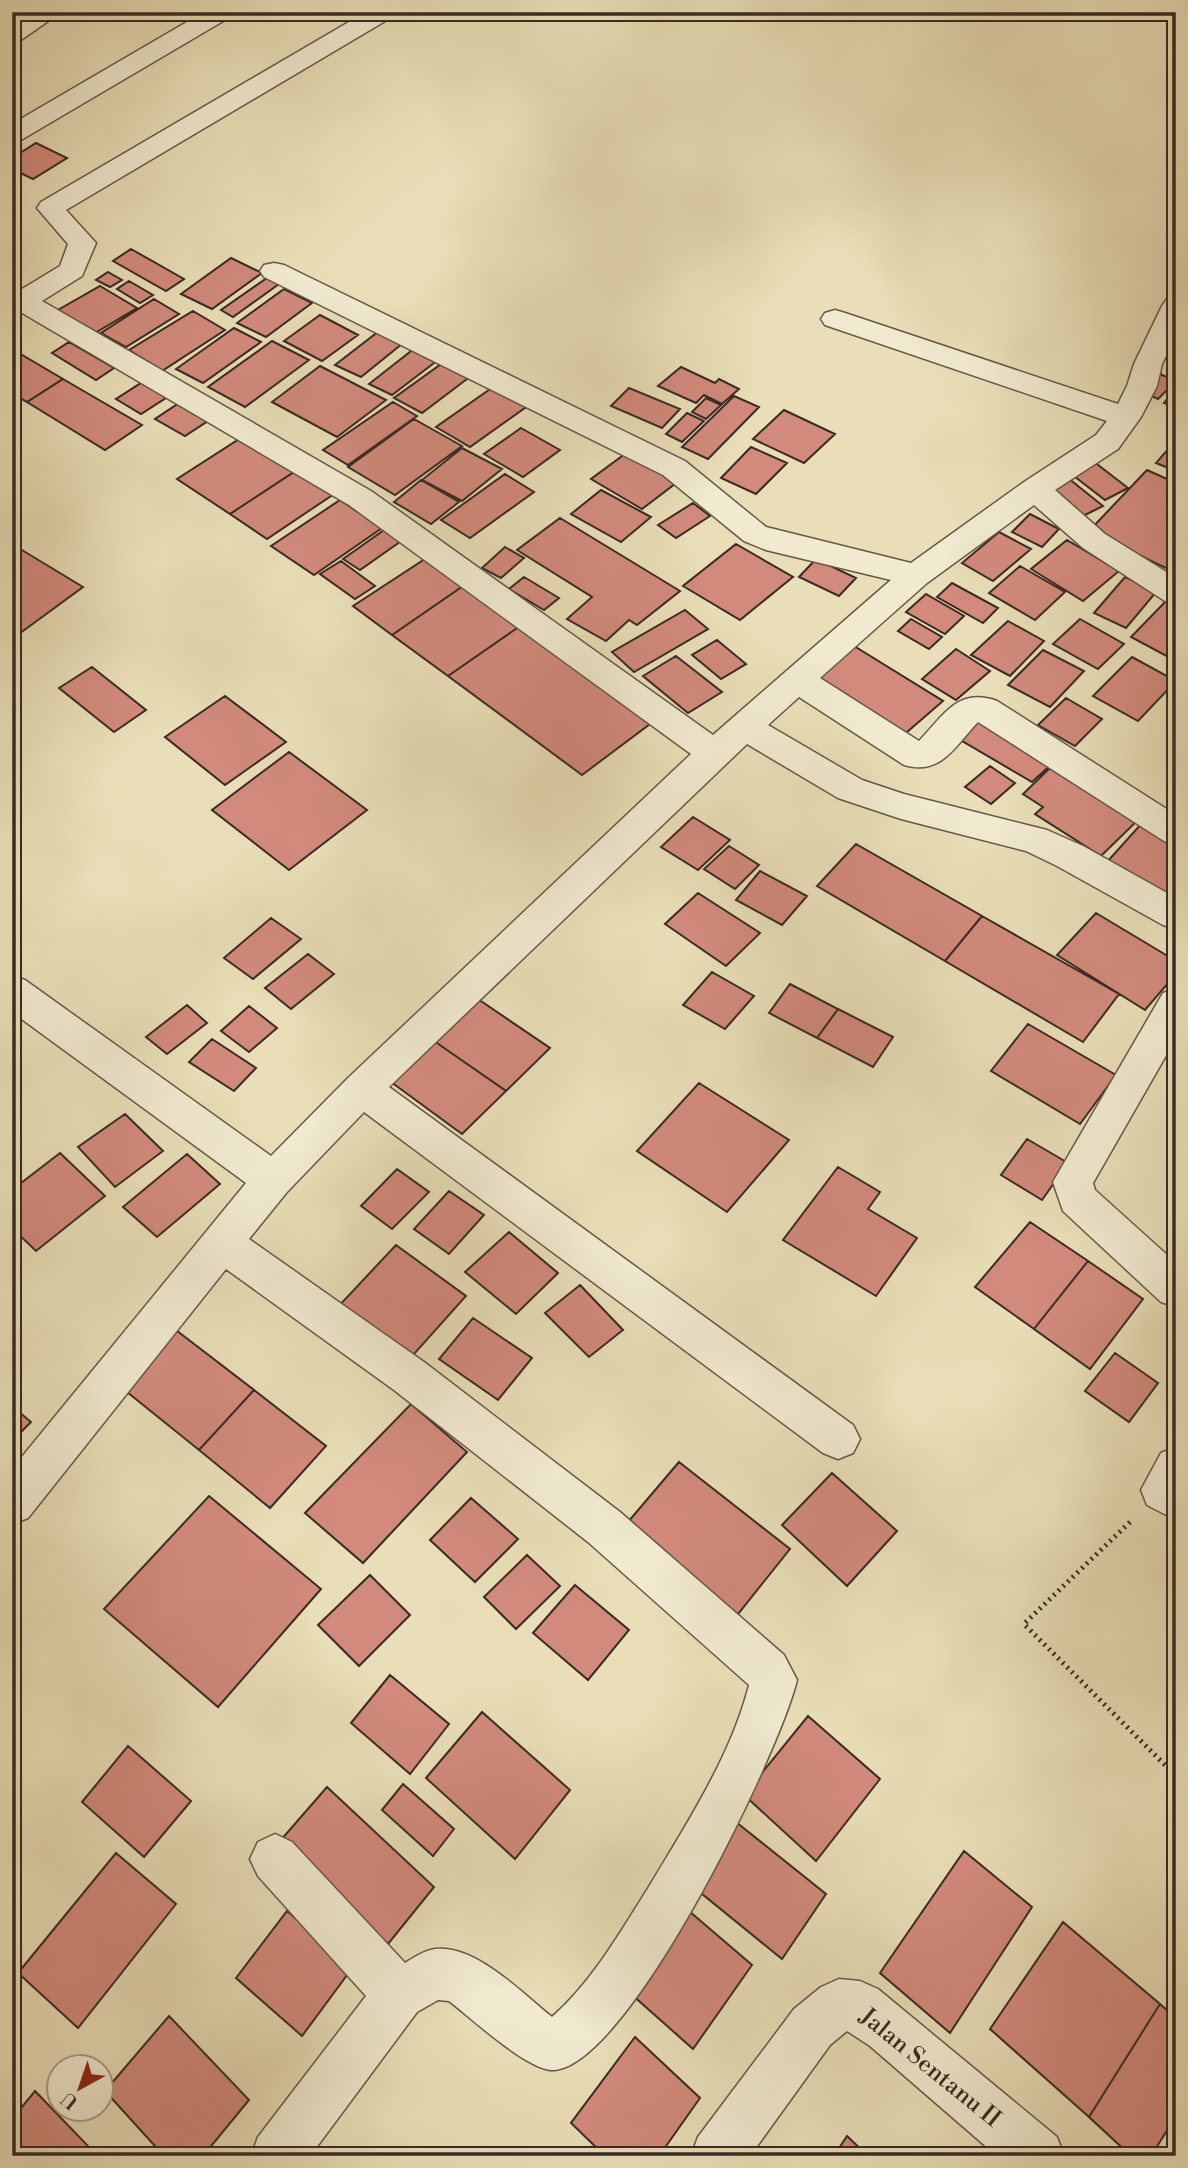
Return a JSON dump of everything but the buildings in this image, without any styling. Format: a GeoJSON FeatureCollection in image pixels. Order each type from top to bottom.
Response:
{"type":"FeatureCollection","features":[{"type":"Feature","properties":{"kind":"street"},"geometry":{"type":"LineString","coordinates":[[12,35],[50,12]]}},
{"type":"Feature","properties":{"kind":"street"},"geometry":{"type":"LineString","coordinates":[[12,135],[222,12]]}},
{"type":"Feature","properties":{"kind":"street"},"geometry":{"type":"LineString","coordinates":[[17,298],[72,270],[82,243],[50,208],[384,12]]}},
{"type":"Feature","properties":{"kind":"street"},"geometry":{"type":"LineString","coordinates":[[274,271],[674,468],[755,534],[793,548],[916,575]]}},
{"type":"Feature","properties":{"kind":"street"},"geometry":{"type":"LineString","coordinates":[[17,298],[360,498],[714,753]]}},
{"type":"Feature","properties":{"kind":"street"},"geometry":{"type":"LineString","coordinates":[[12,1503],[273,1180],[362,1089],[714,753],[796,679],[916,575],[1035,489],[1107,442],[1126,417],[1142,386],[1162,369],[1176,306]]}},
{"type":"Feature","properties":{"kind":"street"},"geometry":{"type":"LineString","coordinates":[[835,319],[1126,417]]}},
{"type":"Feature","properties":{"kind":"street"},"geometry":{"type":"LineString","coordinates":[[1035,489],[1094,541],[1176,593]]}},
{"type":"Feature","properties":{"kind":"street"},"geometry":{"type":"LineString","coordinates":[[796,679],[916,756],[924,758],[970,710],[977,707],[1176,832]]}},
{"type":"Feature","properties":{"kind":"street"},"geometry":{"type":"LineString","coordinates":[[744,727],[810,763],[850,789],[901,806],[1035,840],[1070,856],[1176,915]]}},
{"type":"Feature","properties":{"kind":"street"},"geometry":{"type":"LineString","coordinates":[[12,991],[273,1180]]}},
{"type":"Feature","properties":{"kind":"street"},"geometry":{"type":"LineString","coordinates":[[1176,1004],[1073,1182],[1077,1199],[1176,1289]]}},
{"type":"Feature","properties":{"kind":"street"},"geometry":{"type":"LineString","coordinates":[[362,1089],[838,1439]]}},
{"type":"Feature","properties":{"kind":"street"},"geometry":{"type":"LineString","coordinates":[[222,1243],[408,1376],[604,1527],[768,1671],[774,1680],[768,1710],[698,1852],[614,1987],[574,2034],[561,2043],[550,2045],[542,2042],[459,1976],[434,1974],[399,1994],[277,2156]]}},
{"type":"Feature","properties":{"kind":"street"},"geometry":{"type":"LineString","coordinates":[[275,1859],[399,1994]]}},
{"type":"Feature","properties":{"kind":"street","name":"Jalan Sentanu II"},"geometry":{"type":"LineString","coordinates":[[717,2156],[812,2027],[839,2005],[860,2007],[1038,2156]]}},
{"type":"Feature","properties":{"kind":"path"},"geometry":{"type":"LineString","coordinates":[[1172,1486],[1024,1624],[1176,1776]]}}]}
